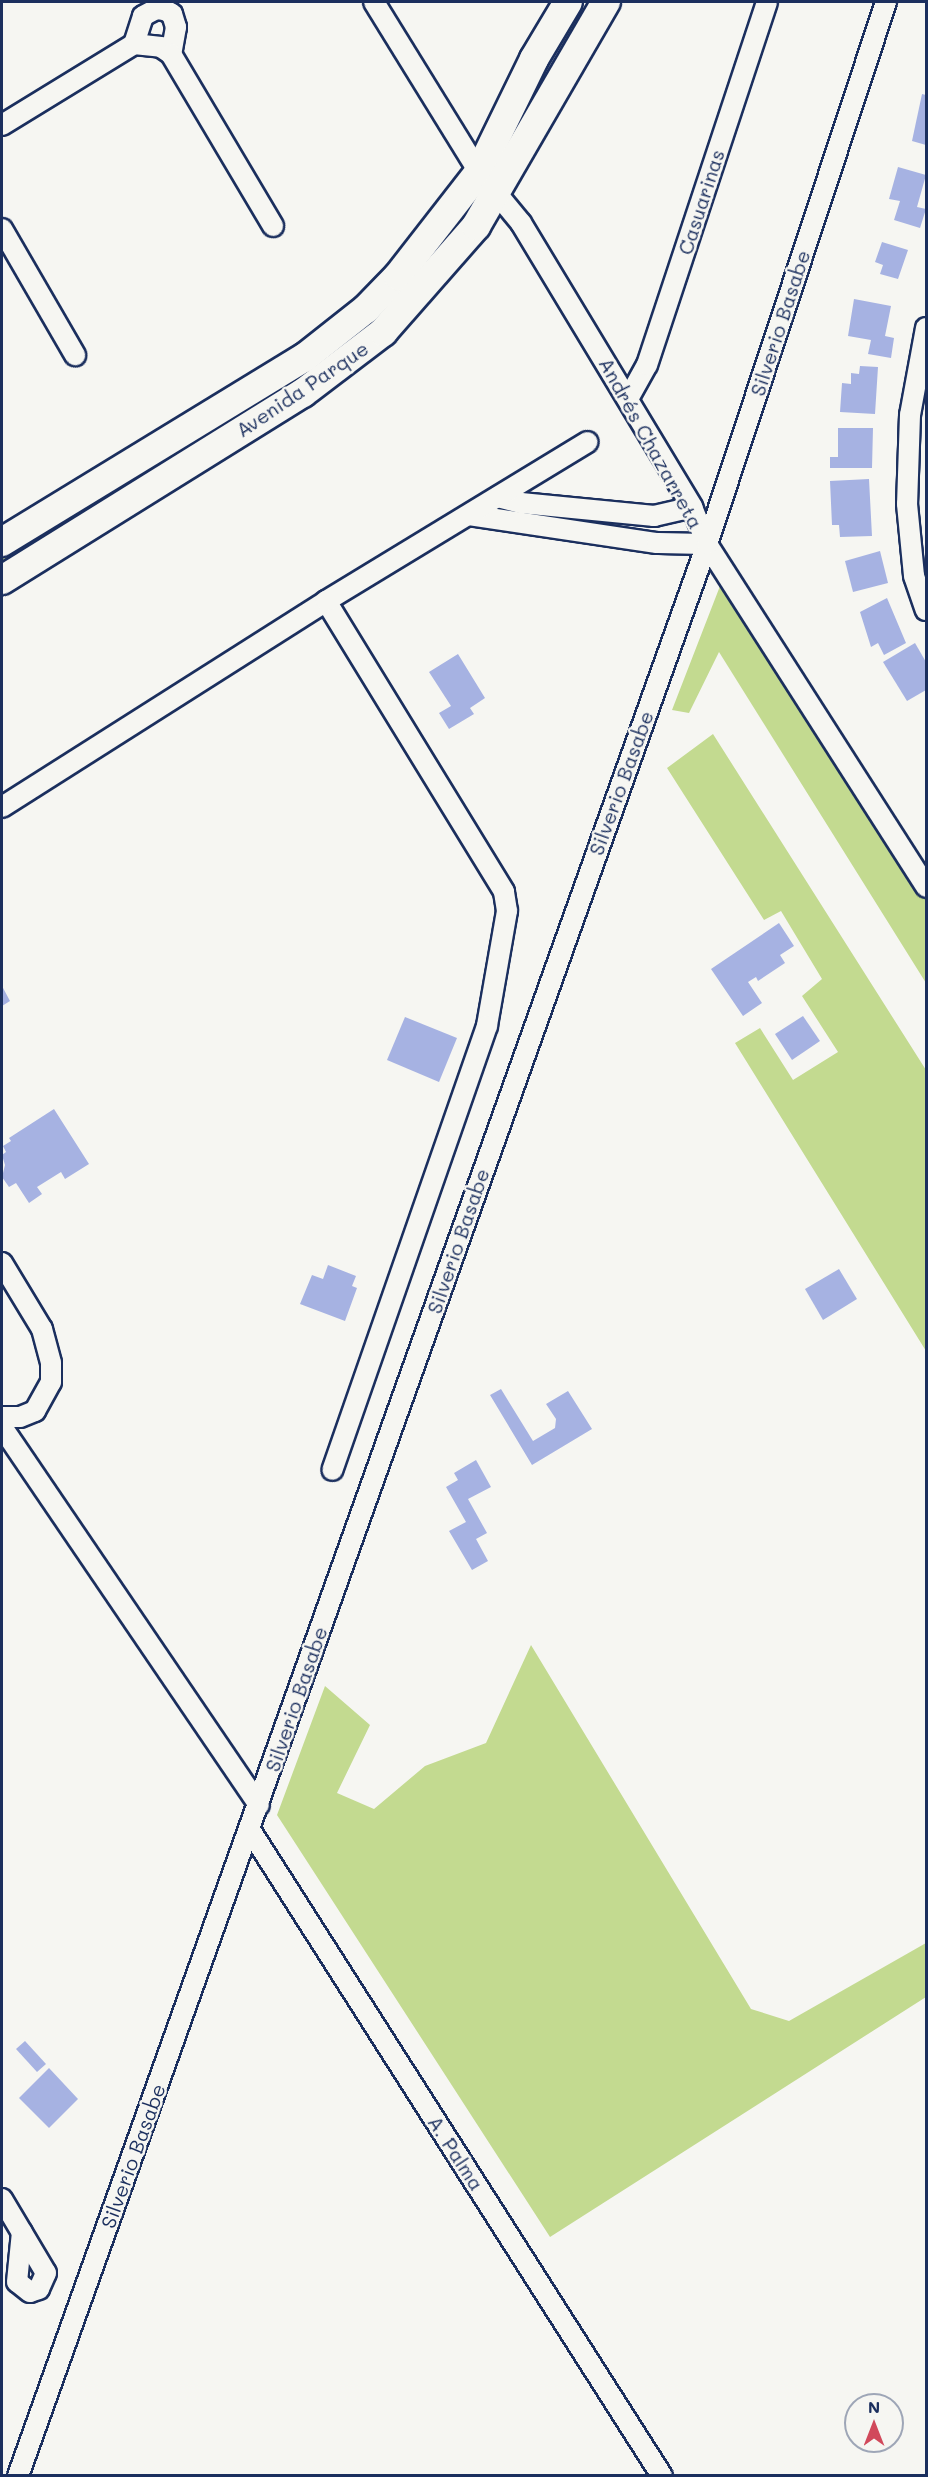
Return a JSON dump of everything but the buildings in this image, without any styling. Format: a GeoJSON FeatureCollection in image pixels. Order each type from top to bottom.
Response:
{"type":"FeatureCollection","features":[{"type":"Feature","properties":{"kind":"street","name":"Andrés Chazarreta"},"geometry":{"type":"LineString","coordinates":[[374,2],[479,172],[495,196],[521,223],[692,507],[707,544],[927,887]]}},
{"type":"Feature","properties":{"kind":"street","name":"Avenida Parque"},"geometry":{"type":"LineString","coordinates":[[2,542],[304,358],[337,334],[398,276],[479,172],[534,59],[568,2]]}},
{"type":"Feature","properties":{"kind":"street","name":"Avenida Parque"},"geometry":{"type":"LineString","coordinates":[[2,580],[340,368],[407,309],[456,253],[495,196],[606,2]]}},
{"type":"Feature","properties":{"kind":"street","name":"Casuarinas"},"geometry":{"type":"LineString","coordinates":[[628,399],[647,365],[767,2]]}},
{"type":"Feature","properties":{"kind":"street","name":"Silverio Basabe"},"geometry":{"type":"LineString","coordinates":[[18,2475],[259,1805],[707,544],[886,2]]}},
{"type":"Feature","properties":{"kind":"street"},"geometry":{"type":"LineString","coordinates":[[134,44],[143,16],[156,9],[165,10],[172,14],[176,27],[171,54]]}},
{"type":"Feature","properties":{"kind":"street"},"geometry":{"type":"LineString","coordinates":[[2,125],[134,44],[161,47],[171,54],[273,226]]}},
{"type":"Feature","properties":{"kind":"street"},"geometry":{"type":"LineString","coordinates":[[2,229],[75,355]]}},
{"type":"Feature","properties":{"kind":"street"},"geometry":{"type":"LineString","coordinates":[[927,328],[910,415],[907,504],[912,567],[927,610]]}},
{"type":"Feature","properties":{"kind":"street"},"geometry":{"type":"LineString","coordinates":[[2,807],[326,601],[588,441]]}},
{"type":"Feature","properties":{"kind":"street"},"geometry":{"type":"LineString","coordinates":[[498,497],[521,503],[654,516],[692,507]]}},
{"type":"Feature","properties":{"kind":"street"},"geometry":{"type":"LineString","coordinates":[[469,515],[657,543],[707,544]]}},
{"type":"Feature","properties":{"kind":"street"},"geometry":{"type":"LineString","coordinates":[[326,601],[504,892],[507,911],[487,1026],[332,1470]]}},
{"type":"Feature","properties":{"kind":"street"},"geometry":{"type":"LineString","coordinates":[[2,1263],[42,1329],[51,1363],[51,1382],[35,1411],[20,1417],[2,1417]]}},
{"type":"Feature","properties":{"kind":"street"},"geometry":{"type":"LineString","coordinates":[[2,1427],[259,1805]]}},
{"type":"Feature","properties":{"kind":"street","name":"A. Palma"},"geometry":{"type":"LineString","coordinates":[[250,1830],[662,2475]]}},
{"type":"Feature","properties":{"kind":"street"},"geometry":{"type":"LineString","coordinates":[[2,2199],[22,2232]]}},
{"type":"Feature","properties":{"kind":"green space"},"geometry":{"type":"Polygon","coordinates":[[[485,198],[418,283],[339,357],[2,566],[2,558],[275,391],[415,280],[469,211],[485,198]]]}},
{"type":"Feature","properties":{"kind":"green space"},"geometry":{"type":"Polygon","coordinates":[[[727,568],[926,884],[926,983],[719,652],[689,713],[672,710],[727,568]]]}},
{"type":"Feature","properties":{"kind":"green space"},"geometry":{"type":"Polygon","coordinates":[[[713,734],[926,1070],[926,1351],[735,1043],[760,1028],[793,1080],[838,1052],[802,996],[822,979],[781,911],[764,920],[667,768],[713,734]]]}},
{"type":"Feature","properties":{"kind":"green space"},"geometry":{"type":"Polygon","coordinates":[[[531,1645],[751,2009],[789,2021],[926,1943],[926,1997],[550,2237],[277,1815],[325,1686],[370,1725],[337,1793],[374,1809],[425,1766],[486,1743],[531,1645]]]}}]}
